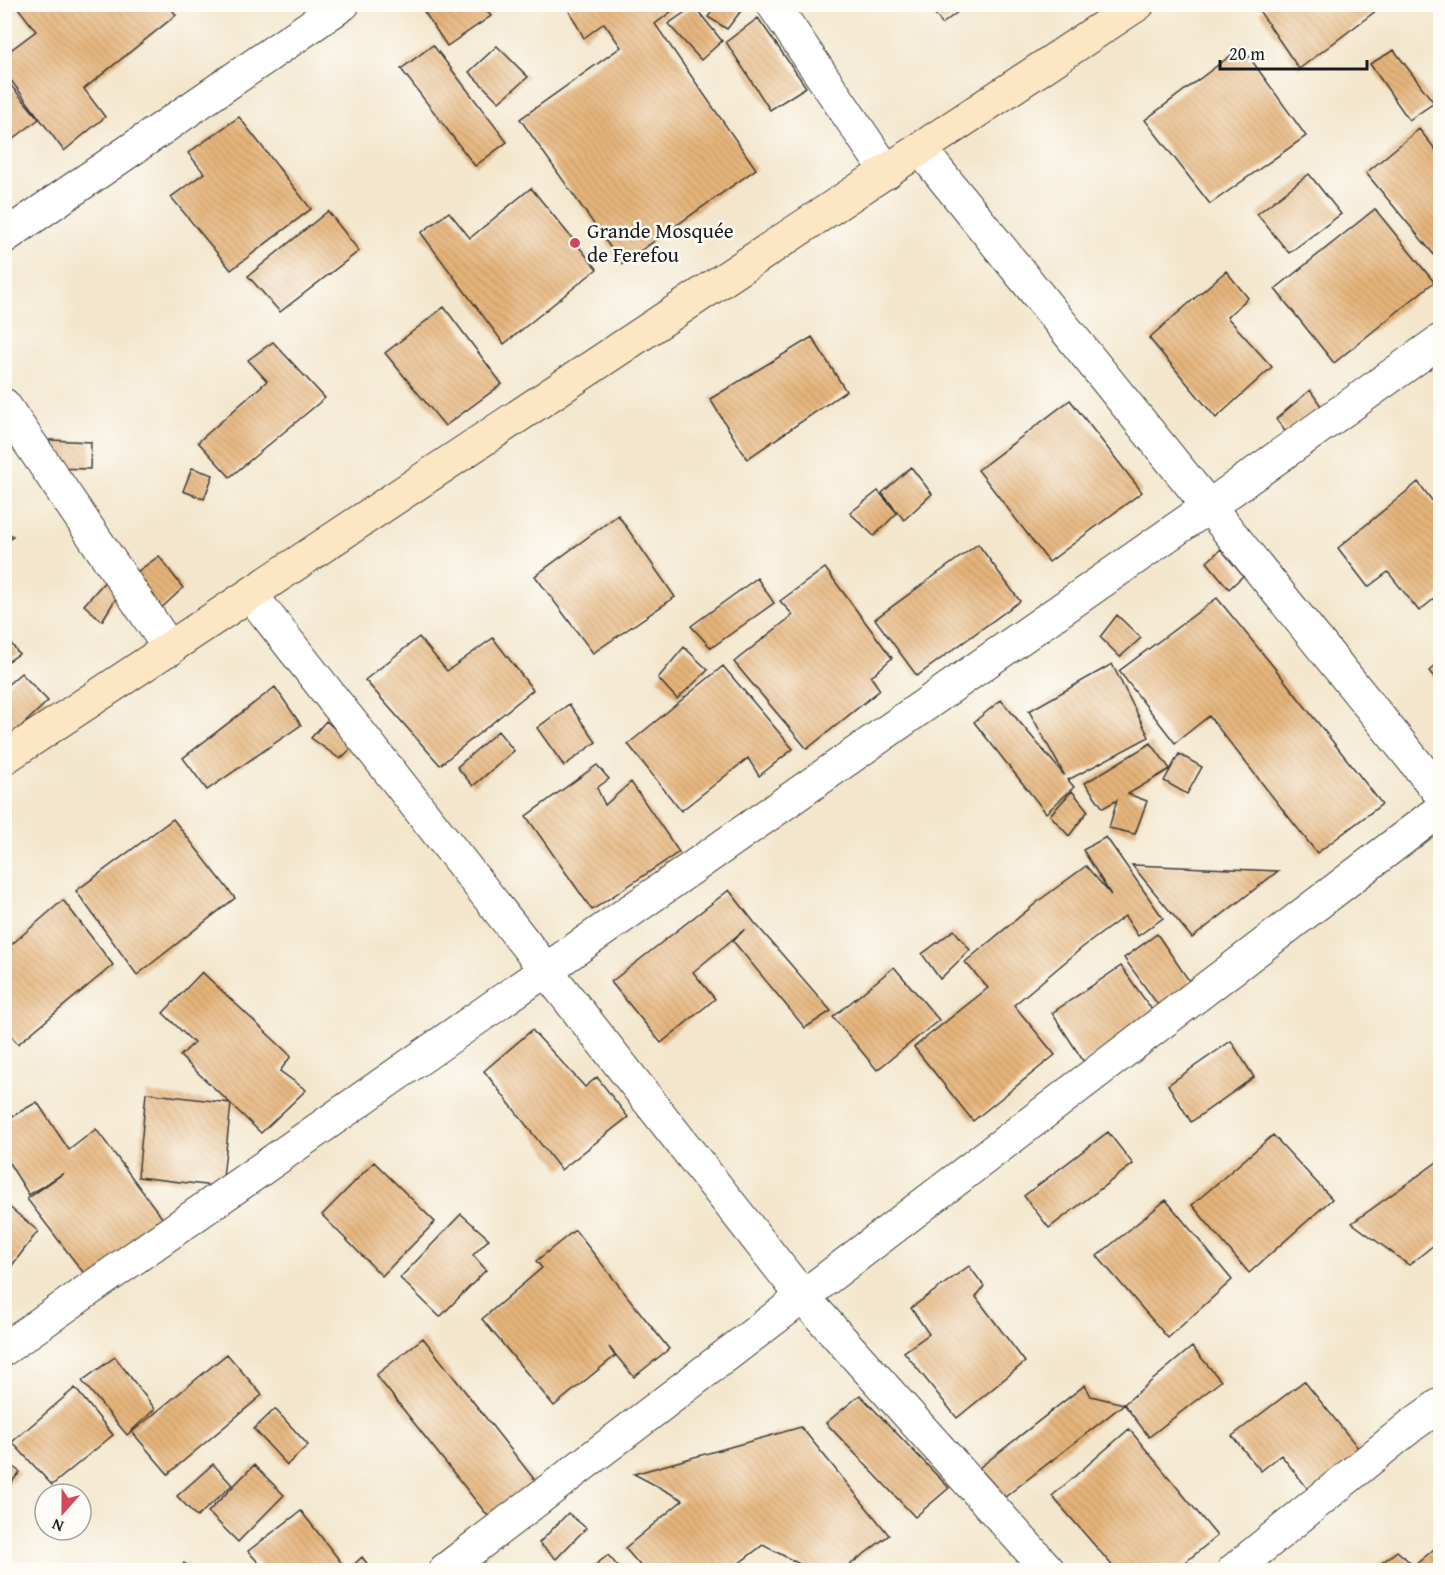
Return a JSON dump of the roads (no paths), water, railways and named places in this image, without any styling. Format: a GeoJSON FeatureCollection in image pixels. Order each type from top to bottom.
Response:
{"type":"FeatureCollection","features":[{"type":"Feature","properties":{"kind":"main road"},"geometry":{"type":"LineString","coordinates":[[4,758],[1138,4]]}},
{"type":"Feature","properties":{"kind":"street"},"geometry":{"type":"LineString","coordinates":[[4,237],[343,4]]}},
{"type":"Feature","properties":{"kind":"street"},"geometry":{"type":"LineString","coordinates":[[773,4],[887,172]]}},
{"type":"Feature","properties":{"kind":"street"},"geometry":{"type":"LineString","coordinates":[[921,150],[1440,793]]}},
{"type":"Feature","properties":{"kind":"street"},"geometry":{"type":"LineString","coordinates":[[4,1349],[1208,507],[1440,341]]}},
{"type":"Feature","properties":{"kind":"street"},"geometry":{"type":"LineString","coordinates":[[4,405],[170,649]]}},
{"type":"Feature","properties":{"kind":"street"},"geometry":{"type":"LineString","coordinates":[[251,595],[803,1297],[1048,1570]]}},
{"type":"Feature","properties":{"kind":"street"},"geometry":{"type":"LineString","coordinates":[[445,1570],[1440,810]]}},
{"type":"Feature","properties":{"kind":"street"},"geometry":{"type":"LineString","coordinates":[[1234,1570],[1412,1425],[1440,1406]]}},
{"type":"Feature","properties":{"kind":"place","name":"Grande Mosquée de Ferefou"},"geometry":{"type":"Point","coordinates":[575,243]}}]}
